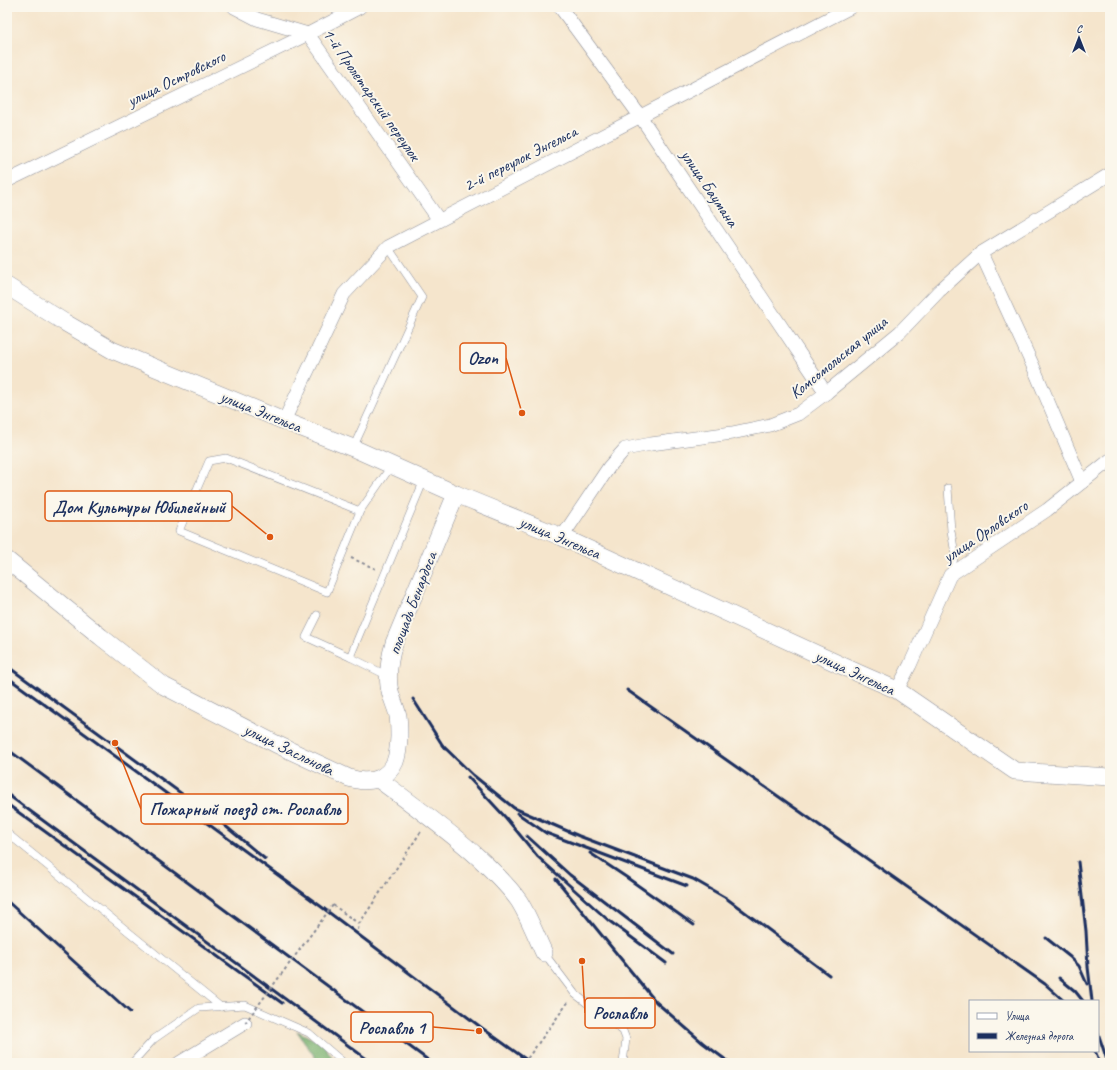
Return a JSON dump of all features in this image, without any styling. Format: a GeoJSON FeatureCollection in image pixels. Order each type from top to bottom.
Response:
{"type":"FeatureCollection","features":[{"type":"Feature","properties":{"kind":"street","name":"1-й Пролетарский переулок"},"geometry":{"type":"LineString","coordinates":[[234,7],[257,19],[308,34],[439,220]]}},
{"type":"Feature","properties":{"kind":"street","name":"улица Островского"},"geometry":{"type":"LineString","coordinates":[[7,181],[308,34],[360,7]]}},
{"type":"Feature","properties":{"kind":"street","name":"улица Баумана"},"geometry":{"type":"LineString","coordinates":[[560,7],[640,116],[826,393]]}},
{"type":"Feature","properties":{"kind":"street","name":"2-й переулок Энгельса"},"geometry":{"type":"LineString","coordinates":[[284,421],[344,294],[388,247],[851,7]]}},
{"type":"Feature","properties":{"kind":"street","name":"Комсомольская улица"},"geometry":{"type":"LineString","coordinates":[[562,537],[609,467],[625,449],[732,433],[770,425],[798,414],[900,332],[939,291],[981,253],[1110,174]]}},
{"type":"Feature","properties":{"kind":"street"},"geometry":{"type":"LineString","coordinates":[[981,253],[1033,366],[1082,482]]}},
{"type":"Feature","properties":{"kind":"street","name":"улица Энгельса"},"geometry":{"type":"LineString","coordinates":[[7,286],[112,350],[353,448],[456,494],[562,537],[897,690],[1015,770],[1110,777]]}},
{"type":"Feature","properties":{"kind":"street","name":"улица Орловского"},"geometry":{"type":"LineString","coordinates":[[897,690],[910,665],[950,575],[1047,510],[1110,460]]}},
{"type":"Feature","properties":{"kind":"street","name":"площадь Бенардоса"},"geometry":{"type":"LineString","coordinates":[[378,779],[391,769],[396,761],[398,753],[398,716],[389,687],[388,676],[390,655],[456,494]]}},
{"type":"Feature","properties":{"kind":"street","name":"улица Заслонова"},"geometry":{"type":"LineString","coordinates":[[7,560],[101,637],[164,686],[276,744],[349,778],[368,782],[378,779]]}},
{"type":"Feature","properties":{"kind":"street"},"geometry":{"type":"LineString","coordinates":[[378,779],[430,817],[475,855],[510,888],[526,914],[544,954]]}},
{"type":"Feature","properties":{"kind":"street"},"geometry":{"type":"LineString","coordinates":[[179,1063],[245,1023]]}},
{"type":"Feature","properties":{"kind":"lane"},"geometry":{"type":"LineString","coordinates":[[353,448],[422,297],[388,247]]}},
{"type":"Feature","properties":{"kind":"lane"},"geometry":{"type":"LineString","coordinates":[[360,511],[226,458],[209,460],[179,531],[327,592],[360,511],[392,465]]}},
{"type":"Feature","properties":{"kind":"lane"},"geometry":{"type":"LineString","coordinates":[[350,657],[424,480]]}},
{"type":"Feature","properties":{"kind":"lane"},"geometry":{"type":"LineString","coordinates":[[948,488],[951,532],[955,554],[950,575]]}},
{"type":"Feature","properties":{"kind":"lane"},"geometry":{"type":"LineString","coordinates":[[317,615],[306,637],[388,676]]}},
{"type":"Feature","properties":{"kind":"lane"},"geometry":{"type":"LineString","coordinates":[[7,833],[221,1007]]}},
{"type":"Feature","properties":{"kind":"lane"},"geometry":{"type":"LineString","coordinates":[[544,954],[575,994],[623,1031],[626,1039],[622,1063]]}},
{"type":"Feature","properties":{"kind":"lane"},"geometry":{"type":"LineString","coordinates":[[132,1063],[154,1039],[199,1008],[245,1005],[310,1033],[344,1063]]}},
{"type":"Feature","properties":{"kind":"path"},"geometry":{"type":"LineString","coordinates":[[343,554],[385,574]]}},
{"type":"Feature","properties":{"kind":"path"},"geometry":{"type":"LineString","coordinates":[[358,930],[359,924],[430,817]]}},
{"type":"Feature","properties":{"kind":"path"},"geometry":{"type":"LineString","coordinates":[[245,1023],[333,905],[359,924]]}},
{"type":"Feature","properties":{"kind":"path"},"geometry":{"type":"LineString","coordinates":[[524,1063],[575,994]]}},
{"type":"Feature","properties":{"kind":"green space"},"geometry":{"type":"Polygon","coordinates":[[[297,1031],[323,1044],[336,1063],[319,1063],[297,1031]]]}},
{"type":"Feature","properties":{"kind":"railway"},"geometry":{"type":"LineString","coordinates":[[7,666],[223,824],[265,859]]}},
{"type":"Feature","properties":{"kind":"railway"},"geometry":{"type":"LineString","coordinates":[[7,677],[323,908],[482,1028],[531,1063]]}},
{"type":"Feature","properties":{"kind":"railway"},"geometry":{"type":"LineString","coordinates":[[627,690],[1045,984],[1063,1000]]}},
{"type":"Feature","properties":{"kind":"railway"},"geometry":{"type":"LineString","coordinates":[[413,699],[445,749]]}},
{"type":"Feature","properties":{"kind":"railway"},"geometry":{"type":"LineString","coordinates":[[442,745],[473,775],[514,808],[579,836],[693,879],[726,898],[829,975]]}},
{"type":"Feature","properties":{"kind":"railway"},"geometry":{"type":"LineString","coordinates":[[7,749],[432,1063]]}},
{"type":"Feature","properties":{"kind":"railway"},"geometry":{"type":"LineString","coordinates":[[468,777],[506,818],[538,857],[608,920],[666,963]]}},
{"type":"Feature","properties":{"kind":"railway"},"geometry":{"type":"LineString","coordinates":[[7,794],[372,1063]]}},
{"type":"Feature","properties":{"kind":"railway"},"geometry":{"type":"LineString","coordinates":[[7,804],[282,1003]]}},
{"type":"Feature","properties":{"kind":"railway"},"geometry":{"type":"LineString","coordinates":[[517,813],[546,833],[687,886]]}},
{"type":"Feature","properties":{"kind":"railway"},"geometry":{"type":"LineString","coordinates":[[527,836],[570,875],[673,954]]}},
{"type":"Feature","properties":{"kind":"railway"},"geometry":{"type":"LineString","coordinates":[[590,853],[694,925]]}},
{"type":"Feature","properties":{"kind":"railway"},"geometry":{"type":"LineString","coordinates":[[1078,862],[1092,1000]]}},
{"type":"Feature","properties":{"kind":"railway"},"geometry":{"type":"LineString","coordinates":[[556,879],[656,1002],[703,1043],[730,1063]]}},
{"type":"Feature","properties":{"kind":"railway"},"geometry":{"type":"LineString","coordinates":[[7,901],[130,1012]]}},
{"type":"Feature","properties":{"kind":"railway"},"geometry":{"type":"LineString","coordinates":[[1046,938],[1079,966],[1087,984]]}},
{"type":"Feature","properties":{"kind":"railway"},"geometry":{"type":"LineString","coordinates":[[1059,978],[1075,991],[1082,1000]]}},
{"type":"Feature","properties":{"kind":"railway"},"geometry":{"type":"LineString","coordinates":[[1099,1036],[1108,1063]]}},
{"type":"Feature","properties":{"kind":"railway"},"geometry":{"type":"LineString","coordinates":[[1095,1052],[1100,1063]]}},
{"type":"Feature","properties":{"kind":"place","name":"Ozon"},"geometry":{"type":"Point","coordinates":[522,413]}},
{"type":"Feature","properties":{"kind":"place","name":"Дом Культуры Юбилейный"},"geometry":{"type":"Point","coordinates":[270,537]}},
{"type":"Feature","properties":{"kind":"place","name":"Пожарный поезд ст. Рославль"},"geometry":{"type":"Point","coordinates":[115,743]}},
{"type":"Feature","properties":{"kind":"place","name":"Рославль"},"geometry":{"type":"Point","coordinates":[582,961]}},
{"type":"Feature","properties":{"kind":"place","name":"Рославль 1"},"geometry":{"type":"Point","coordinates":[479,1031]}}]}
